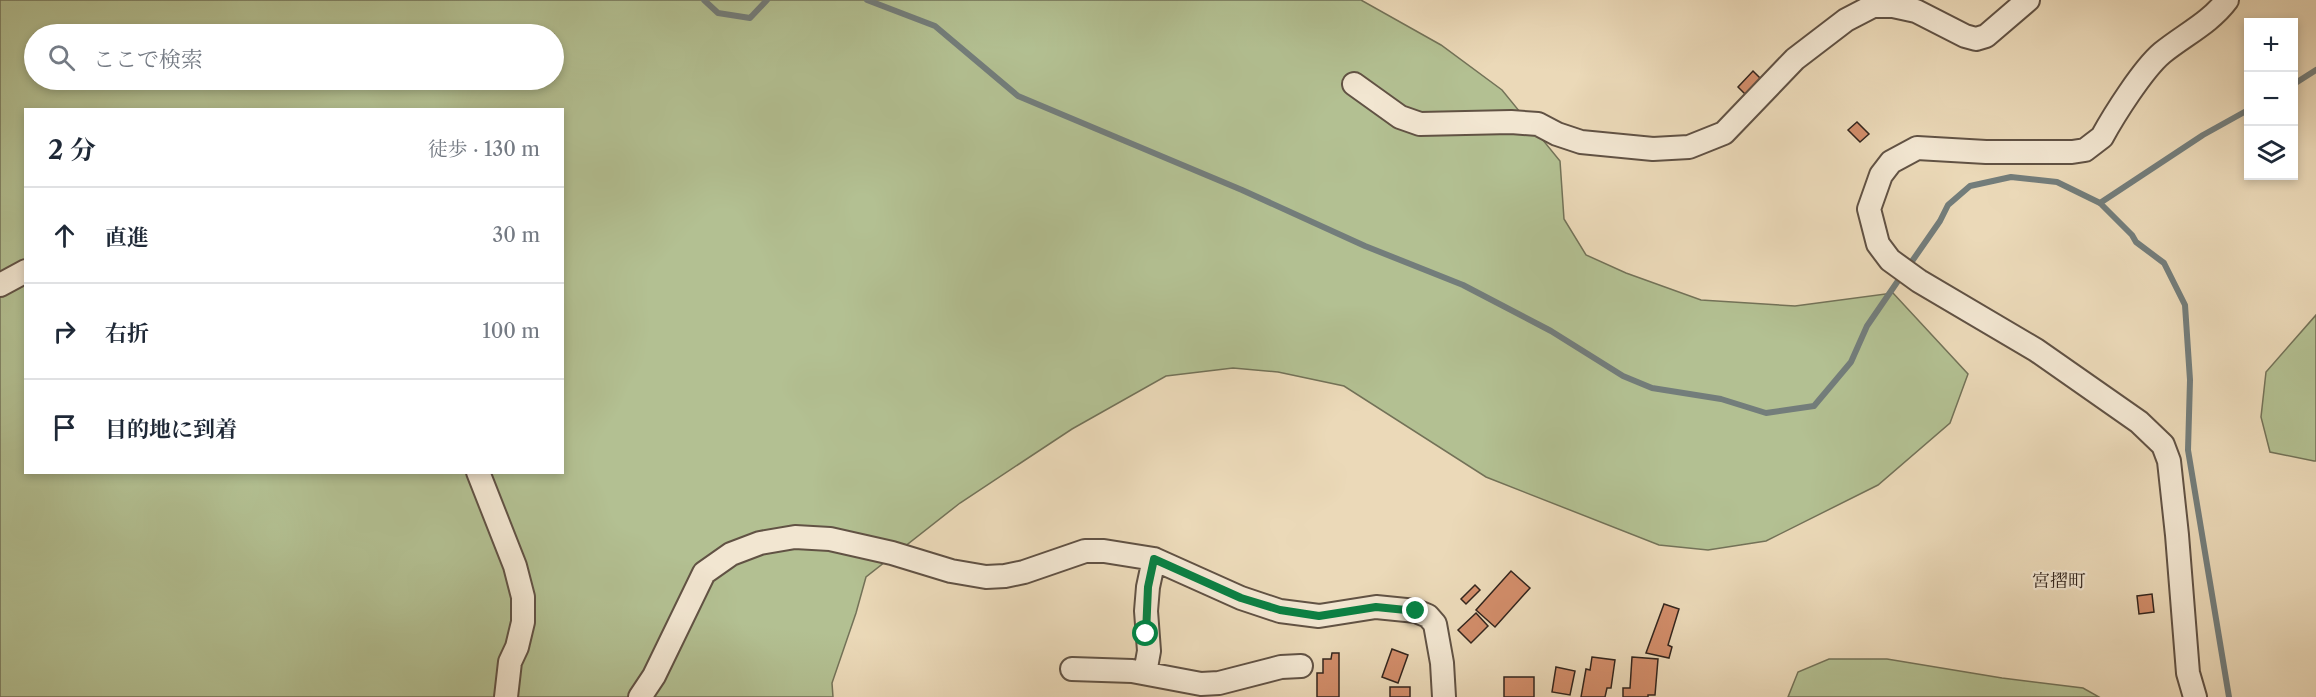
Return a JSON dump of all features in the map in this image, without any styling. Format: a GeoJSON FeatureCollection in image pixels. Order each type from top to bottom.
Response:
{"type":"FeatureCollection","features":[{"type":"Feature","properties":{"kind":"street"},"geometry":{"type":"LineString","coordinates":[[1354,84],[1401,117],[1420,124],[1511,122],[1538,124],[1557,134],[1581,142],[1653,149],[1689,147],[1724,133],[1796,59],[1846,20],[1873,6],[1893,6],[1916,11],[1965,36],[1976,39],[1986,36],[2028,0]]}},
{"type":"Feature","properties":{"kind":"street"},"geometry":{"type":"LineString","coordinates":[[2195,697],[2188,673],[2169,461],[2163,445],[2139,422],[2036,350],[1919,281],[1890,260],[1878,244],[1869,209],[1881,175],[1891,162],[1917,148],[2055,153],[2085,150],[2102,137],[2161,53],[2217,13],[2227,0]]}},
{"type":"Feature","properties":{"kind":"street"},"geometry":{"type":"LineString","coordinates":[[0,285],[24,273]]}},
{"type":"Feature","properties":{"kind":"street"},"geometry":{"type":"LineString","coordinates":[[478,474],[515,566],[524,597],[523,622],[510,662],[506,697]]}},
{"type":"Feature","properties":{"kind":"street"},"geometry":{"type":"LineString","coordinates":[[640,697],[654,676],[704,573],[731,554],[760,543],[795,537],[830,539],[892,553],[951,571],[986,577],[1024,572],[1085,551],[1104,550],[1154,559],[1241,598],[1280,610],[1319,616],[1376,607],[1404,609],[1428,616],[1435,624],[1439,635],[1444,697]]}},
{"type":"Feature","properties":{"kind":"street"},"geometry":{"type":"LineString","coordinates":[[1145,673],[1149,651],[1146,611],[1154,559]]}},
{"type":"Feature","properties":{"kind":"street"},"geometry":{"type":"LineString","coordinates":[[1072,669],[1106,669],[1145,673],[1225,689],[1281,667],[1301,666]]}},
{"type":"Feature","properties":{"kind":"green space"},"geometry":{"type":"Polygon","coordinates":[[[0,0],[1361,0],[1441,45],[1502,90],[1560,161],[1564,219],[1586,255],[1626,273],[1701,300],[1795,306],[1893,293],[1968,374],[1950,423],[1878,485],[1766,541],[1708,550],[1659,545],[1486,477],[1344,386],[1278,372],[1233,368],[1166,376],[1072,429],[960,503],[866,577],[832,683],[833,697],[0,697],[0,0]]]}},
{"type":"Feature","properties":{"kind":"green space"},"geometry":{"type":"Polygon","coordinates":[[[2316,315],[2316,461],[2314,461],[2270,452],[2261,417],[2266,372],[2316,315]]]}},
{"type":"Feature","properties":{"kind":"green space"},"geometry":{"type":"Polygon","coordinates":[[[1829,659],[1887,659],[2002,678],[2083,688],[2099,697],[1788,697],[1798,672],[1829,659]]]}},
{"type":"Feature","properties":{"kind":"building"},"geometry":{"type":"Polygon","coordinates":[[[1753,71],[1761,79],[1746,95],[1738,87],[1753,71]]]}},
{"type":"Feature","properties":{"kind":"building"},"geometry":{"type":"Polygon","coordinates":[[[1857,122],[1869,134],[1860,142],[1848,130],[1857,122]]]}},
{"type":"Feature","properties":{"kind":"building"},"geometry":{"type":"Polygon","coordinates":[[[1511,571],[1530,588],[1495,627],[1476,610],[1511,571]]]}},
{"type":"Feature","properties":{"kind":"building"},"geometry":{"type":"Polygon","coordinates":[[[1475,585],[1480,590],[1466,604],[1461,599],[1475,585]]]}},
{"type":"Feature","properties":{"kind":"building"},"geometry":{"type":"Polygon","coordinates":[[[2152,594],[2154,612],[2139,614],[2137,596],[2152,594]]]}},
{"type":"Feature","properties":{"kind":"building"},"geometry":{"type":"Polygon","coordinates":[[[1664,604],[1679,609],[1668,645],[1672,647],[1669,658],[1646,653],[1664,604]]]}},
{"type":"Feature","properties":{"kind":"building"},"geometry":{"type":"Polygon","coordinates":[[[1476,613],[1488,626],[1471,643],[1458,630],[1476,613]]]}},
{"type":"Feature","properties":{"kind":"building"},"geometry":{"type":"Polygon","coordinates":[[[1392,649],[1408,655],[1398,683],[1382,677],[1392,649]]]}},
{"type":"Feature","properties":{"kind":"building"},"geometry":{"type":"Polygon","coordinates":[[[1332,653],[1339,653],[1339,697],[1317,697],[1317,673],[1323,673],[1323,659],[1331,659],[1332,653]]]}},
{"type":"Feature","properties":{"kind":"building"},"geometry":{"type":"Polygon","coordinates":[[[1592,657],[1615,660],[1611,688],[1607,688],[1605,697],[1581,697],[1586,669],[1590,670],[1592,657]]]}},
{"type":"Feature","properties":{"kind":"building"},"geometry":{"type":"Polygon","coordinates":[[[1632,657],[1658,659],[1655,695],[1623,697],[1623,688],[1630,688],[1632,657]]]}},
{"type":"Feature","properties":{"kind":"building"},"geometry":{"type":"Polygon","coordinates":[[[1556,667],[1575,671],[1570,695],[1552,692],[1556,667]]]}},
{"type":"Feature","properties":{"kind":"building"},"geometry":{"type":"Polygon","coordinates":[[[1504,677],[1534,677],[1534,697],[1504,697],[1504,677]]]}},
{"type":"Feature","properties":{"kind":"building"},"geometry":{"type":"Polygon","coordinates":[[[1390,687],[1410,687],[1410,697],[1390,697],[1390,687]]]}},
{"type":"Feature","properties":{"kind":"waterway"},"geometry":{"type":"LineString","coordinates":[[704,0],[718,13],[750,18],[767,0]]}},
{"type":"Feature","properties":{"kind":"waterway"},"geometry":{"type":"LineString","coordinates":[[867,0],[935,26],[1018,96],[1242,190],[1365,246],[1463,285],[1551,331],[1623,376],[1652,388],[1721,399],[1766,413],[1814,406],[1851,362],[1867,326],[1902,275]]}},
{"type":"Feature","properties":{"kind":"waterway"},"geometry":{"type":"LineString","coordinates":[[2298,81],[2316,70]]}},
{"type":"Feature","properties":{"kind":"waterway"},"geometry":{"type":"LineString","coordinates":[[2100,203],[2203,135],[2244,112]]}},
{"type":"Feature","properties":{"kind":"waterway"},"geometry":{"type":"LineString","coordinates":[[1908,267],[1940,221],[1948,205],[1970,186],[2011,177],[2057,182],[2100,203],[2132,235],[2136,242],[2164,263],[2185,305],[2190,380],[2188,450],[2229,697]]}},
{"type":"Feature","properties":{"kind":"district","name":"宮摺町"},"geometry":{"type":"Point","coordinates":[2059,581]}},
{"type":"Feature","properties":{"kind":"route"},"geometry":{"type":"LineString","coordinates":[[1146,634],[1148,587],[1154,559],[1241,598],[1280,610],[1319,616],[1376,607],[1416,611]]}}]}
